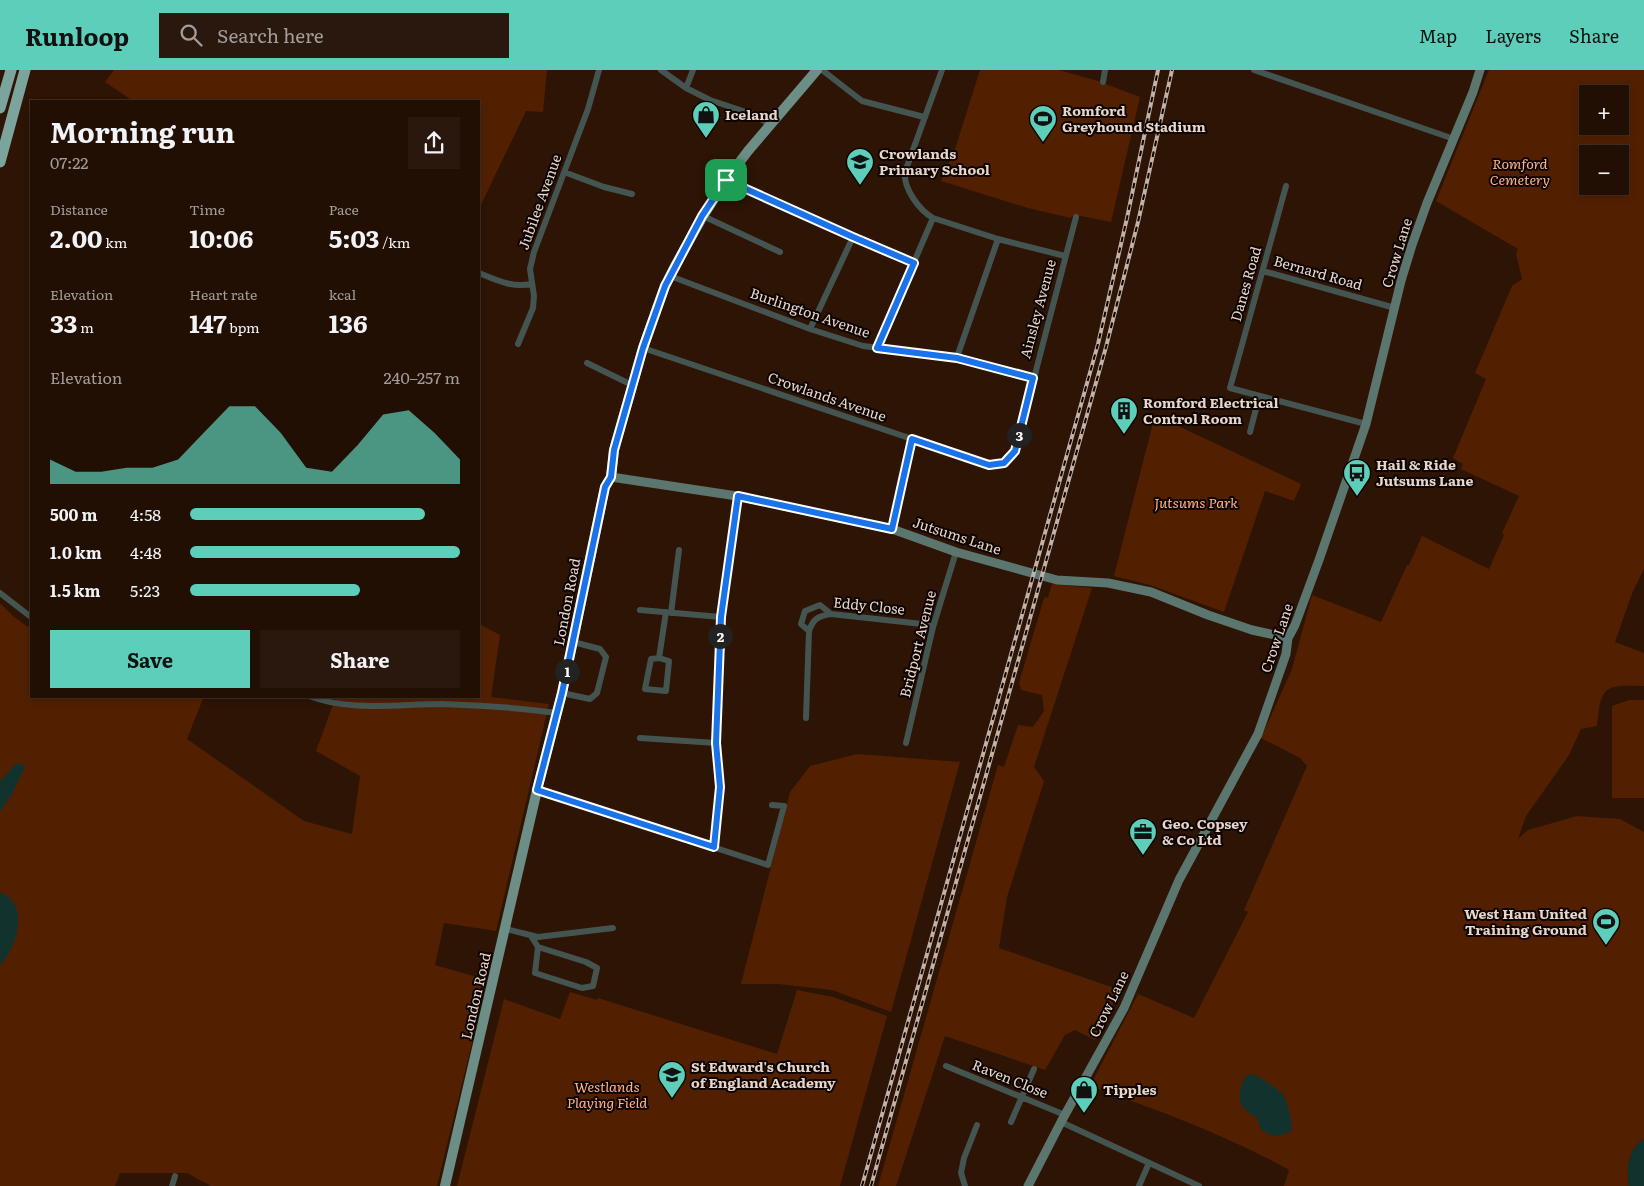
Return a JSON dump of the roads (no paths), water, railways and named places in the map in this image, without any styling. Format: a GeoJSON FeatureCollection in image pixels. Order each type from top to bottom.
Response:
{"type":"FeatureCollection","features":[{"type":"Feature","properties":{"kind":"highway"},"geometry":{"type":"LineString","coordinates":[[0,108],[11,70]]}},
{"type":"Feature","properties":{"kind":"highway"},"geometry":{"type":"LineString","coordinates":[[0,162],[25,70]]}},
{"type":"Feature","properties":{"kind":"main road","name":"London Road"},"geometry":{"type":"LineString","coordinates":[[445,1186],[537,790],[558,713],[605,487],[611,477],[614,450],[643,348],[670,276],[702,216],[726,180],[817,70]]}},
{"type":"Feature","properties":{"kind":"street","name":"Jubilee Avenue"},"geometry":{"type":"LineString","coordinates":[[518,344],[533,308],[534,296],[530,269],[534,252],[588,109],[599,70]]}},
{"type":"Feature","properties":{"kind":"street"},"geometry":{"type":"LineString","coordinates":[[661,70],[686,88],[710,100],[755,115],[770,125]]}},
{"type":"Feature","properties":{"kind":"street"},"geometry":{"type":"LineString","coordinates":[[686,88],[693,70]]}},
{"type":"Feature","properties":{"kind":"street"},"geometry":{"type":"LineString","coordinates":[[822,70],[862,101],[924,117]]}},
{"type":"Feature","properties":{"kind":"street"},"geometry":{"type":"LineString","coordinates":[[942,70],[904,177],[908,188],[921,208],[932,218],[998,239],[1065,256]]}},
{"type":"Feature","properties":{"kind":"street"},"geometry":{"type":"LineString","coordinates":[[1103,82],[1105,70]]}},
{"type":"Feature","properties":{"kind":"street"},"geometry":{"type":"LineString","coordinates":[[1254,70],[1454,139]]}},
{"type":"Feature","properties":{"kind":"street","name":"Crow Lane"},"geometry":{"type":"LineString","coordinates":[[1028,1186],[1124,1008],[1179,880],[1258,734],[1286,654],[1288,638],[1295,625],[1319,560],[1366,424],[1404,268],[1480,70]]}},
{"type":"Feature","properties":{"kind":"street"},"geometry":{"type":"LineString","coordinates":[[564,172],[604,187],[632,194]]}},
{"type":"Feature","properties":{"kind":"street"},"geometry":{"type":"LineString","coordinates":[[726,180],[914,263]]}},
{"type":"Feature","properties":{"kind":"street","name":"Danes Road"},"geometry":{"type":"LineString","coordinates":[[1259,397],[1230,388],[1286,186]]}},
{"type":"Feature","properties":{"kind":"street"},"geometry":{"type":"LineString","coordinates":[[702,216],[780,252]]}},
{"type":"Feature","properties":{"kind":"street","name":"Ainsley Avenue"},"geometry":{"type":"LineString","coordinates":[[1004,463],[1015,451],[1076,216]]}},
{"type":"Feature","properties":{"kind":"street"},"geometry":{"type":"LineString","coordinates":[[877,348],[932,218]]}},
{"type":"Feature","properties":{"kind":"street"},"geometry":{"type":"LineString","coordinates":[[810,329],[853,237]]}},
{"type":"Feature","properties":{"kind":"street"},"geometry":{"type":"LineString","coordinates":[[957,358],[998,239]]}},
{"type":"Feature","properties":{"kind":"street","name":"Bernard Road"},"geometry":{"type":"LineString","coordinates":[[1263,271],[1394,308]]}},
{"type":"Feature","properties":{"kind":"street"},"geometry":{"type":"LineString","coordinates":[[480,273],[509,284],[520,286],[531,284]]}},
{"type":"Feature","properties":{"kind":"street","name":"Burlington Avenue"},"geometry":{"type":"LineString","coordinates":[[670,276],[810,329],[864,346],[957,358],[1033,378]]}},
{"type":"Feature","properties":{"kind":"street","name":"Crowlands Avenue"},"geometry":{"type":"LineString","coordinates":[[643,348],[989,465],[1004,463]]}},
{"type":"Feature","properties":{"kind":"street"},"geometry":{"type":"LineString","coordinates":[[587,363],[632,385]]}},
{"type":"Feature","properties":{"kind":"street"},"geometry":{"type":"LineString","coordinates":[[1250,432],[1259,397],[1366,424]]}},
{"type":"Feature","properties":{"kind":"street"},"geometry":{"type":"LineString","coordinates":[[892,529],[912,439]]}},
{"type":"Feature","properties":{"kind":"street","name":"Jutsums Lane"},"geometry":{"type":"LineString","coordinates":[[611,477],[738,496],[892,529],[956,552],[1057,580],[1108,583],[1151,592],[1252,630],[1288,638]]}},
{"type":"Feature","properties":{"kind":"street"},"geometry":{"type":"LineString","coordinates":[[714,847],[720,787],[716,743],[721,617],[738,496]]}},
{"type":"Feature","properties":{"kind":"street"},"geometry":{"type":"LineString","coordinates":[[659,658],[669,613],[679,550]]}},
{"type":"Feature","properties":{"kind":"street","name":"Bridport Avenue"},"geometry":{"type":"LineString","coordinates":[[906,743],[933,627],[956,552]]}},
{"type":"Feature","properties":{"kind":"street"},"geometry":{"type":"LineString","coordinates":[[0,593],[30,616]]}},
{"type":"Feature","properties":{"kind":"street"},"geometry":{"type":"LineString","coordinates":[[806,718],[809,631],[801,624],[805,610],[820,604],[831,614]]}},
{"type":"Feature","properties":{"kind":"street"},"geometry":{"type":"LineString","coordinates":[[640,610],[721,617]]}},
{"type":"Feature","properties":{"kind":"street","name":"Eddy Close"},"geometry":{"type":"LineString","coordinates":[[809,631],[812,622],[820,616],[831,614],[922,624],[933,627]]}},
{"type":"Feature","properties":{"kind":"street"},"geometry":{"type":"LineString","coordinates":[[562,693],[590,699],[597,693],[606,657],[600,649],[574,642]]}},
{"type":"Feature","properties":{"kind":"street"},"geometry":{"type":"LineString","coordinates":[[659,658],[669,661],[666,691],[645,689],[651,659],[659,658]]}},
{"type":"Feature","properties":{"kind":"street"},"geometry":{"type":"LineString","coordinates":[[314,698],[324,702],[347,706],[443,704],[522,708],[558,713]]}},
{"type":"Feature","properties":{"kind":"street"},"geometry":{"type":"LineString","coordinates":[[640,738],[716,743]]}},
{"type":"Feature","properties":{"kind":"street"},"geometry":{"type":"LineString","coordinates":[[537,790],[768,865],[784,806],[772,804]]}},
{"type":"Feature","properties":{"kind":"street"},"geometry":{"type":"LineString","coordinates":[[506,929],[531,936],[613,928]]}},
{"type":"Feature","properties":{"kind":"street"},"geometry":{"type":"LineString","coordinates":[[531,936],[538,947],[535,973],[582,988],[593,986],[597,968],[586,962],[538,947]]}},
{"type":"Feature","properties":{"kind":"street","name":"Raven Close"},"geometry":{"type":"LineString","coordinates":[[946,1066],[1021,1097],[1149,1164],[1199,1186]]}},
{"type":"Feature","properties":{"kind":"street"},"geometry":{"type":"LineString","coordinates":[[1011,1122],[1034,1069]]}},
{"type":"Feature","properties":{"kind":"street"},"geometry":{"type":"LineString","coordinates":[[965,1186],[961,1172],[964,1158],[977,1125]]}},
{"type":"Feature","properties":{"kind":"street"},"geometry":{"type":"LineString","coordinates":[[1139,1186],[1149,1164]]}},
{"type":"Feature","properties":{"kind":"street"},"geometry":{"type":"LineString","coordinates":[[172,1186],[175,1176]]}},
{"type":"Feature","properties":{"kind":"water"},"geometry":{"type":"Polygon","coordinates":[[[16,764],[22,764],[25,767],[13,792],[0,812],[0,781],[16,764]]]}},
{"type":"Feature","properties":{"kind":"water"},"geometry":{"type":"Polygon","coordinates":[[[0,893],[11,900],[16,908],[18,928],[11,948],[0,966],[0,893]]]}},
{"type":"Feature","properties":{"kind":"water"},"geometry":{"type":"Polygon","coordinates":[[[1252,1074],[1278,1090],[1284,1096],[1292,1124],[1289,1132],[1278,1136],[1267,1133],[1260,1128],[1257,1117],[1245,1110],[1240,1100],[1241,1088],[1247,1075],[1252,1074]]]}},
{"type":"Feature","properties":{"kind":"water"},"geometry":{"type":"Polygon","coordinates":[[[1644,1139],[1644,1186],[1629,1186],[1629,1160],[1634,1148],[1644,1139]]]}},
{"type":"Feature","properties":{"kind":"railway"},"geometry":{"type":"LineString","coordinates":[[862,1186],[1098,344],[1158,70]]}},
{"type":"Feature","properties":{"kind":"railway"},"geometry":{"type":"LineString","coordinates":[[871,1186],[1106,347],[1138,222],[1172,70]]}},
{"type":"Feature","properties":{"kind":"place","name":"Iceland"},"geometry":{"type":"Point","coordinates":[706,139]}},
{"type":"Feature","properties":{"kind":"place","name":"Romford Greyhound Stadium"},"geometry":{"type":"Point","coordinates":[1043,143]}},
{"type":"Feature","properties":{"kind":"place","name":"Crowlands Primary School"},"geometry":{"type":"Point","coordinates":[860,186]}},
{"type":"Feature","properties":{"kind":"place","name":"Romford Electrical Control Room"},"geometry":{"type":"Point","coordinates":[1124,435]}},
{"type":"Feature","properties":{"kind":"place","name":"Hail & Ride Jutsums Lane"},"geometry":{"type":"Point","coordinates":[1357,497]}},
{"type":"Feature","properties":{"kind":"place","name":"Geo. Copsey & Co Ltd"},"geometry":{"type":"Point","coordinates":[1143,856]}},
{"type":"Feature","properties":{"kind":"place","name":"West Ham United Training Ground"},"geometry":{"type":"Point","coordinates":[1606,946]}},
{"type":"Feature","properties":{"kind":"place","name":"St Edward's Church of England Academy"},"geometry":{"type":"Point","coordinates":[672,1099]}},
{"type":"Feature","properties":{"kind":"place","name":"Tipples"},"geometry":{"type":"Point","coordinates":[1084,1114]}},
{"type":"Feature","properties":{"kind":"park label","name":"Romford Cemetery"},"geometry":{"type":"Point","coordinates":[1520,172]}},
{"type":"Feature","properties":{"kind":"park label","name":"Jutsums Park"},"geometry":{"type":"Point","coordinates":[1196,503]}},
{"type":"Feature","properties":{"kind":"park label","name":"Westlands Playing Field"},"geometry":{"type":"Point","coordinates":[607,1096]}}]}
